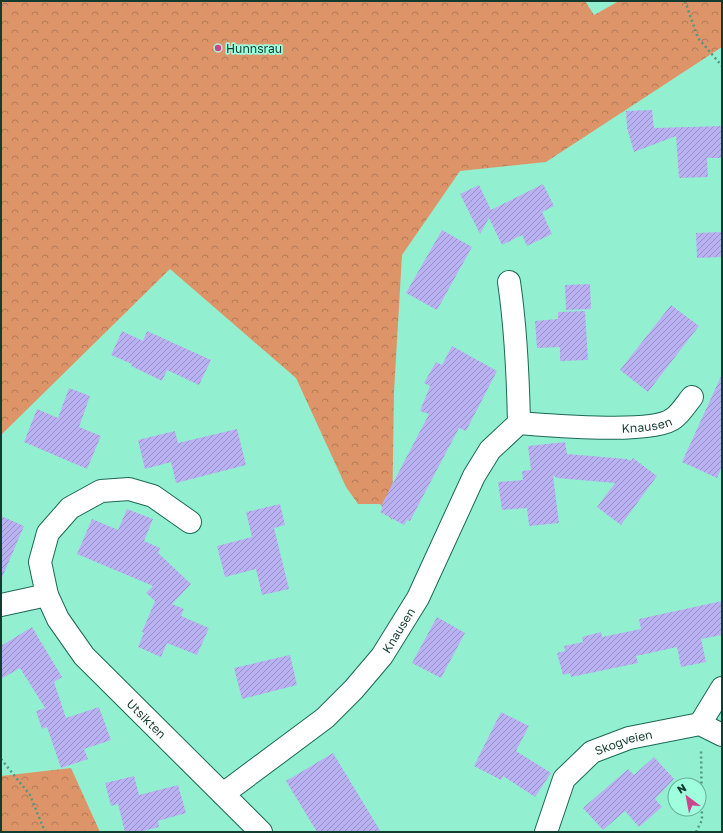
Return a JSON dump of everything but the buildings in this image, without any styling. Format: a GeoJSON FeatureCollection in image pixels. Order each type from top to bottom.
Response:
{"type":"FeatureCollection","features":[{"type":"Feature","properties":{"kind":"street"},"geometry":{"type":"LineString","coordinates":[[509,282],[515,322],[518,378],[518,423]]}},
{"type":"Feature","properties":{"kind":"street","name":"Knausen"},"geometry":{"type":"LineString","coordinates":[[223,794],[325,718],[354,689],[382,656],[418,598],[474,476],[490,450],[518,423],[596,428],[655,426],[674,419],[692,397]]}},
{"type":"Feature","properties":{"kind":"street","name":"Utsikten"},"geometry":{"type":"LineString","coordinates":[[190,522],[153,496],[129,489],[101,491],[70,508],[48,533],[40,562],[47,595],[58,619],[84,656],[261,832]]}},
{"type":"Feature","properties":{"kind":"street"},"geometry":{"type":"LineString","coordinates":[[1,605],[47,595]]}},
{"type":"Feature","properties":{"kind":"street"},"geometry":{"type":"LineString","coordinates":[[722,688],[700,724],[722,735]]}},
{"type":"Feature","properties":{"kind":"street","name":"Skogveien"},"geometry":{"type":"LineString","coordinates":[[546,832],[564,779],[592,752],[629,738],[700,724]]}},
{"type":"Feature","properties":{"kind":"path"},"geometry":{"type":"LineString","coordinates":[[685,1],[698,38],[722,66]]}},
{"type":"Feature","properties":{"kind":"path"},"geometry":{"type":"LineString","coordinates":[[696,832],[702,820],[700,724]]}},
{"type":"Feature","properties":{"kind":"path"},"geometry":{"type":"LineString","coordinates":[[1,759],[30,795],[46,832]]}},
{"type":"Feature","properties":{"kind":"green space"},"geometry":{"type":"Polygon","coordinates":[[[1,1],[585,1],[594,15],[619,1],[722,1],[722,47],[546,162],[460,171],[402,255],[394,392],[392,520],[380,504],[358,504],[346,487],[296,378],[170,269],[1,435],[1,1]]]}},
{"type":"Feature","properties":{"kind":"green space"},"geometry":{"type":"Polygon","coordinates":[[[71,768],[100,832],[1,832],[1,776],[71,768]]]}},
{"type":"Feature","properties":{"kind":"place","name":"Hunnsrau"},"geometry":{"type":"Point","coordinates":[218,48]}}]}
